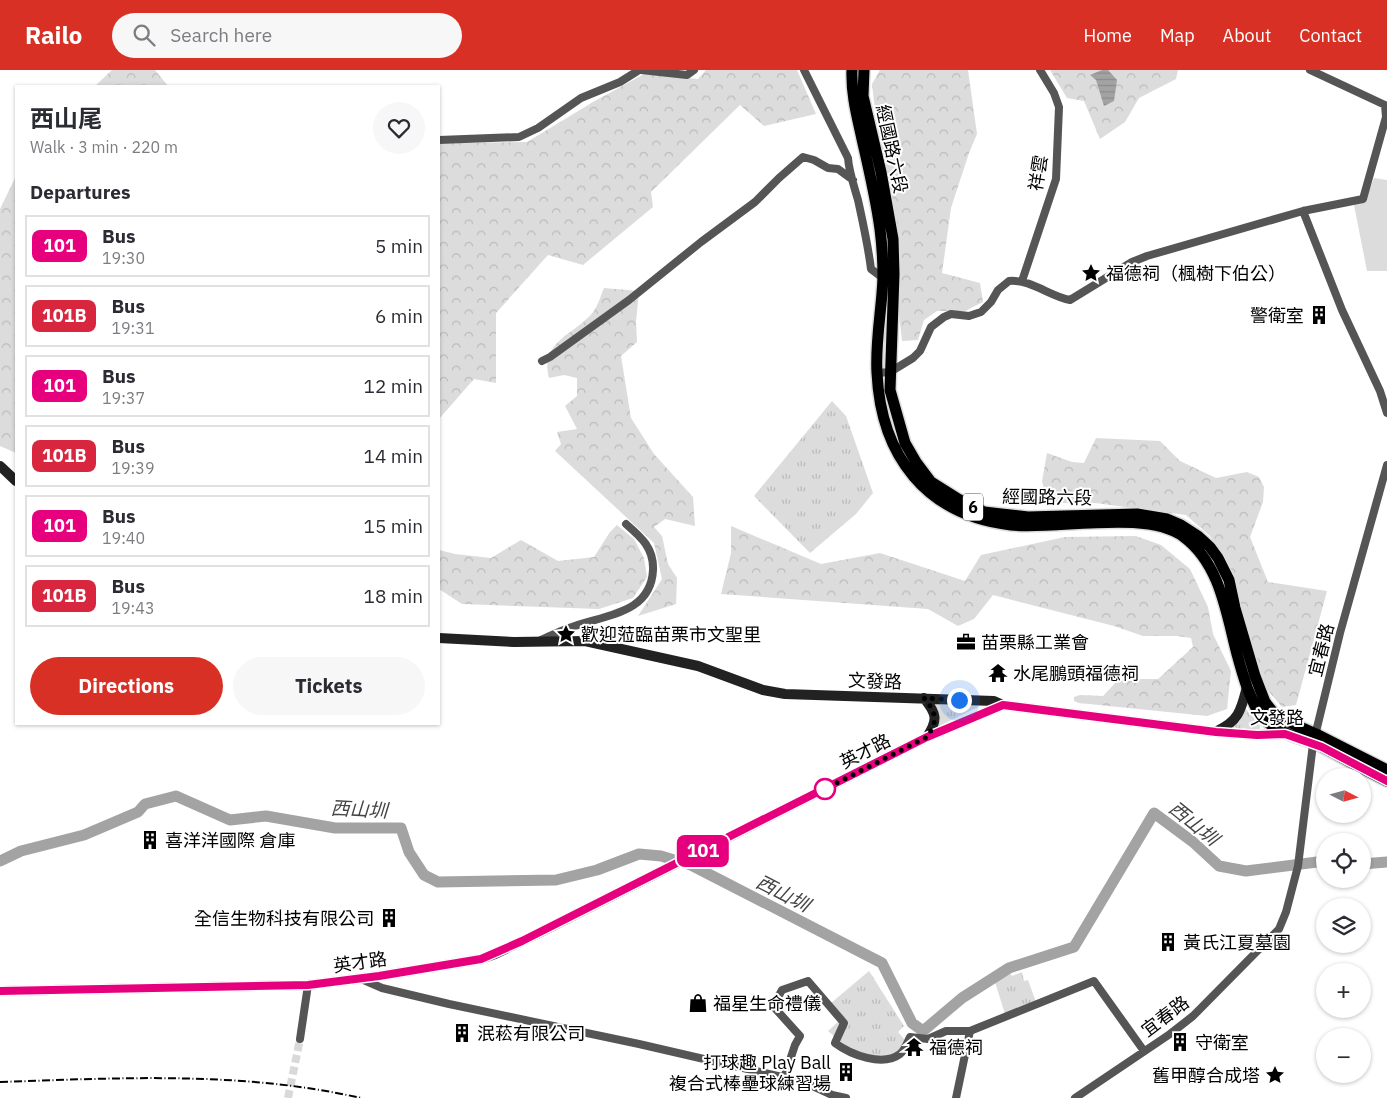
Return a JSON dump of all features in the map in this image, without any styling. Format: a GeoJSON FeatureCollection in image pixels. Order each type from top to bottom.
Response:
{"type":"FeatureCollection","features":[{"type":"Feature","properties":{"kind":"main road","name":"經國路六段"},"geometry":{"type":"LineString","coordinates":[[852,70],[851,88],[873,184],[888,278],[890,390],[905,443],[932,482],[958,500],[984,512],[1028,517],[1137,514],[1167,519],[1198,536],[1210,547],[1265,702],[1282,719],[1314,739]]}},
{"type":"Feature","properties":{"kind":"main road","name":"經國路六段"},"geometry":{"type":"LineString","coordinates":[[864,70],[863,96],[881,172],[893,239],[888,278],[879,320],[877,373],[884,422],[891,439],[914,477],[923,488],[945,504],[977,518],[1012,525],[1152,524],[1182,535],[1202,554],[1222,578],[1247,687],[1253,703],[1266,721],[1285,734]]}},
{"type":"Feature","properties":{"kind":"main road","name":"6"},"geometry":{"type":"LineString","coordinates":[[1285,734],[1314,739],[1387,770]]}},
{"type":"Feature","properties":{"kind":"main road","name":"6"},"geometry":{"type":"LineString","coordinates":[[1314,739],[1387,781]]}},
{"type":"Feature","properties":{"kind":"street"},"geometry":{"type":"LineString","coordinates":[[440,140],[519,137],[538,128],[581,98],[620,82],[640,70],[687,75],[694,70]]}},
{"type":"Feature","properties":{"kind":"street"},"geometry":{"type":"LineString","coordinates":[[804,70],[848,158],[849,170],[866,235],[871,269],[888,278]]}},
{"type":"Feature","properties":{"kind":"street","name":"祥雲"},"geometry":{"type":"LineString","coordinates":[[1022,281],[1056,179],[1060,107],[1040,70]]}},
{"type":"Feature","properties":{"kind":"street"},"geometry":{"type":"LineString","coordinates":[[877,373],[890,372],[920,351],[931,327],[937,321],[951,314],[969,316],[975,314],[991,302],[998,290],[1009,281],[1022,281],[1062,299],[1070,300],[1132,262],[1147,256],[1304,210],[1363,199],[1386,117],[1385,105],[1310,70]]}},
{"type":"Feature","properties":{"kind":"street"},"geometry":{"type":"LineString","coordinates":[[542,361],[550,358],[629,300],[701,242],[755,202],[802,157],[814,160],[828,168],[838,170],[853,180]]}},
{"type":"Feature","properties":{"kind":"street"},"geometry":{"type":"LineString","coordinates":[[1304,210],[1342,310],[1380,391],[1387,413]]}},
{"type":"Feature","properties":{"kind":"street","name":"宜春路"},"geometry":{"type":"LineString","coordinates":[[1075,1098],[1170,1034],[1192,1016],[1279,929],[1286,912],[1298,866],[1314,739],[1340,633],[1387,465]]}},
{"type":"Feature","properties":{"kind":"street"},"geometry":{"type":"LineString","coordinates":[[0,466],[15,480]]}},
{"type":"Feature","properties":{"kind":"street"},"geometry":{"type":"LineString","coordinates":[[537,642],[569,628],[631,608],[644,597],[653,582],[653,562],[650,549],[643,538],[626,524]]}},
{"type":"Feature","properties":{"kind":"street","name":"文發路"},"geometry":{"type":"LineString","coordinates":[[440,638],[537,642],[585,641],[698,666],[763,690],[785,694],[994,701],[1003,705],[1216,732],[1257,735],[1285,734]]}},
{"type":"Feature","properties":{"kind":"street"},"geometry":{"type":"LineString","coordinates":[[1216,732],[1236,719],[1242,707],[1247,687]]}},
{"type":"Feature","properties":{"kind":"street"},"geometry":{"type":"LineString","coordinates":[[924,698],[935,713],[935,719],[927,737]]}},
{"type":"Feature","properties":{"kind":"street","name":"英才路"},"geometry":{"type":"LineString","coordinates":[[0,991],[308,985],[481,959],[495,954],[690,857],[927,737],[1003,705]]}},
{"type":"Feature","properties":{"kind":"street"},"geometry":{"type":"LineString","coordinates":[[359,978],[382,988],[420,997],[804,1082],[832,1095],[846,1098]]}},
{"type":"Feature","properties":{"kind":"street"},"geometry":{"type":"LineString","coordinates":[[784,1078],[800,1036],[773,1006],[782,990],[808,981],[844,1024],[835,1043],[844,1050],[874,1059],[886,1059],[902,1053],[910,1037],[928,1039],[946,1031],[970,1031],[1094,981],[1144,1051]]}},
{"type":"Feature","properties":{"kind":"street"},"geometry":{"type":"LineString","coordinates":[[300,1039],[308,985]]}},
{"type":"Feature","properties":{"kind":"street"},"geometry":{"type":"LineString","coordinates":[[956,1098],[970,1031]]}},
{"type":"Feature","properties":{"kind":"green space"},"geometry":{"type":"Polygon","coordinates":[[[112,70],[155,70],[167,85],[96,85],[112,70]]]}},
{"type":"Feature","properties":{"kind":"green space"},"geometry":{"type":"Polygon","coordinates":[[[706,70],[797,70],[816,114],[764,126],[740,105],[651,192],[653,207],[583,265],[548,255],[496,313],[496,383],[474,379],[440,418],[440,143],[527,142],[644,74],[698,79],[706,70]]]}},
{"type":"Feature","properties":{"kind":"green space"},"geometry":{"type":"Polygon","coordinates":[[[880,70],[968,70],[977,134],[951,208],[942,273],[980,283],[983,302],[965,311],[937,311],[924,320],[918,340],[902,341],[872,84],[880,70]]]}},
{"type":"Feature","properties":{"kind":"green space"},"geometry":{"type":"Polygon","coordinates":[[[1050,70],[1178,70],[1176,79],[1139,98],[1125,122],[1100,139],[1084,101],[1067,98],[1050,70]]]}},
{"type":"Feature","properties":{"kind":"green space"},"geometry":{"type":"Polygon","coordinates":[[[15,178],[15,453],[0,446],[0,209],[15,178]]]}},
{"type":"Feature","properties":{"kind":"green space"},"geometry":{"type":"Polygon","coordinates":[[[1374,178],[1387,180],[1387,271],[1367,271],[1354,205],[1365,202],[1374,178]]]}},
{"type":"Feature","properties":{"kind":"green space"},"geometry":{"type":"Polygon","coordinates":[[[604,288],[639,291],[636,322],[637,342],[621,356],[631,418],[654,454],[693,497],[695,526],[665,519],[654,527],[662,536],[668,564],[677,578],[676,604],[638,616],[662,579],[654,543],[555,451],[561,444],[557,432],[577,429],[565,406],[577,396],[577,378],[564,375],[549,378],[547,365],[549,355],[560,340],[586,320],[593,312],[604,288]]]}},
{"type":"Feature","properties":{"kind":"green space"},"geometry":{"type":"Polygon","coordinates":[[[832,401],[846,416],[873,493],[856,514],[810,553],[754,496],[832,401]]]}},
{"type":"Feature","properties":{"kind":"green space"},"geometry":{"type":"Polygon","coordinates":[[[1096,438],[1160,441],[1180,461],[1216,478],[1247,472],[1259,477],[1264,487],[1263,502],[1250,537],[1268,582],[1327,591],[1296,705],[1282,707],[1264,686],[1229,565],[1210,536],[1186,515],[1095,503],[1048,503],[1042,481],[1047,453],[1072,462],[1084,463],[1096,438]]]}},
{"type":"Feature","properties":{"kind":"green space"},"geometry":{"type":"Polygon","coordinates":[[[617,525],[634,539],[644,558],[647,577],[633,598],[599,609],[462,604],[440,590],[440,550],[491,558],[521,540],[558,561],[594,557],[610,532],[617,525]]]}},
{"type":"Feature","properties":{"kind":"green space"},"geometry":{"type":"Polygon","coordinates":[[[731,526],[821,564],[880,553],[965,581],[981,555],[1065,537],[1136,536],[1161,545],[1190,569],[1208,607],[1213,634],[1231,671],[1227,709],[1207,716],[1074,701],[1074,697],[1080,695],[1103,696],[1119,679],[1158,679],[1193,647],[1191,638],[1143,636],[1114,626],[993,595],[974,619],[958,626],[928,609],[721,594],[731,553],[731,526]]]}},
{"type":"Feature","properties":{"kind":"green space"},"geometry":{"type":"Polygon","coordinates":[[[933,701],[976,704],[978,707],[935,728],[933,701]]]}},
{"type":"Feature","properties":{"kind":"green space"},"geometry":{"type":"Polygon","coordinates":[[[1245,708],[1260,726],[1260,729],[1229,727],[1245,708]]]}},
{"type":"Feature","properties":{"kind":"green space"},"geometry":{"type":"Polygon","coordinates":[[[869,971],[904,1026],[898,1032],[905,1040],[898,1053],[892,1056],[868,1056],[848,1048],[828,1031],[842,1018],[831,1003],[869,971]]]}},
{"type":"Feature","properties":{"kind":"green space"},"geometry":{"type":"Polygon","coordinates":[[[1022,972],[1024,981],[1028,980],[1036,1002],[1005,1014],[994,979],[1022,972]]]}},
{"type":"Feature","properties":{"kind":"shaded area"},"geometry":{"type":"Polygon","coordinates":[[[1102,70],[1108,70],[1117,80],[1114,101],[1104,106],[1096,80],[1090,75],[1102,70]]]}},
{"type":"Feature","properties":{"kind":"waterway","name":"西山圳"},"geometry":{"type":"LineString","coordinates":[[0,861],[21,851],[84,835],[138,812],[145,804],[176,796],[230,820],[266,816],[335,828],[401,828],[409,852],[424,875],[438,882],[556,880],[597,870],[639,854],[661,856],[691,865],[882,963],[912,1023],[923,1031],[962,998],[1009,968],[1074,947],[1154,813],[1193,842],[1219,866],[1246,871],[1316,862]]}},
{"type":"Feature","properties":{"kind":"waterway","name":"西山圳"},"geometry":{"type":"LineString","coordinates":[[1371,863],[1387,862]]}},
{"type":"Feature","properties":{"kind":"tunnel"},"geometry":{"type":"LineString","coordinates":[[288,1098],[300,1039]]}},
{"type":"Feature","properties":{"kind":"railway"},"geometry":{"type":"LineString","coordinates":[[0,1082],[181,1078],[271,1084],[316,1089],[361,1098]]}},
{"type":"Feature","properties":{"kind":"bus line","name":"101"},"geometry":{"type":"LineString","coordinates":[[0,991],[132,990],[308,985],[379,976],[481,959],[595,905],[927,737],[1003,705],[1216,732],[1257,735],[1285,734],[1322,747],[1387,781]]}},
{"type":"Feature","properties":{"kind":"place","name":"福德祠（楓樹下伯公）"},"geometry":{"type":"Point","coordinates":[1091,273]}},
{"type":"Feature","properties":{"kind":"place","name":"警衛室"},"geometry":{"type":"Point","coordinates":[1319,315]}},
{"type":"Feature","properties":{"kind":"place","name":"歡迎蒞臨苗栗市文聖里"},"geometry":{"type":"Point","coordinates":[566,634]}},
{"type":"Feature","properties":{"kind":"place","name":"苗栗縣工業會"},"geometry":{"type":"Point","coordinates":[966,642]}},
{"type":"Feature","properties":{"kind":"place","name":"水尾鵬頭福德祠"},"geometry":{"type":"Point","coordinates":[998,673]}},
{"type":"Feature","properties":{"kind":"place","name":"喜洋洋國際 倉庫"},"geometry":{"type":"Point","coordinates":[150,840]}},
{"type":"Feature","properties":{"kind":"place","name":"全信生物科技有限公司"},"geometry":{"type":"Point","coordinates":[389,918]}},
{"type":"Feature","properties":{"kind":"place","name":"黃氏江夏墓園"},"geometry":{"type":"Point","coordinates":[1168,942]}},
{"type":"Feature","properties":{"kind":"place","name":"福星生命禮儀"},"geometry":{"type":"Point","coordinates":[698,1003]}},
{"type":"Feature","properties":{"kind":"place","name":"泯菘有限公司"},"geometry":{"type":"Point","coordinates":[462,1033]}},
{"type":"Feature","properties":{"kind":"place","name":"守衛室"},"geometry":{"type":"Point","coordinates":[1180,1042]}},
{"type":"Feature","properties":{"kind":"place","name":"福德祠"},"geometry":{"type":"Point","coordinates":[914,1047]}},
{"type":"Feature","properties":{"kind":"place","name":"打球趣 Play Ball 複合式棒壘球練習場"},"geometry":{"type":"Point","coordinates":[846,1072]}},
{"type":"Feature","properties":{"kind":"place","name":"舊甲醇合成塔"},"geometry":{"type":"Point","coordinates":[1275,1075]}},
{"type":"Feature","properties":{"kind":"route"},"geometry":{"type":"LineString","coordinates":[[825,789],[823,790],[927,737],[932,729],[935,713],[924,698],[959,700]]}}]}
